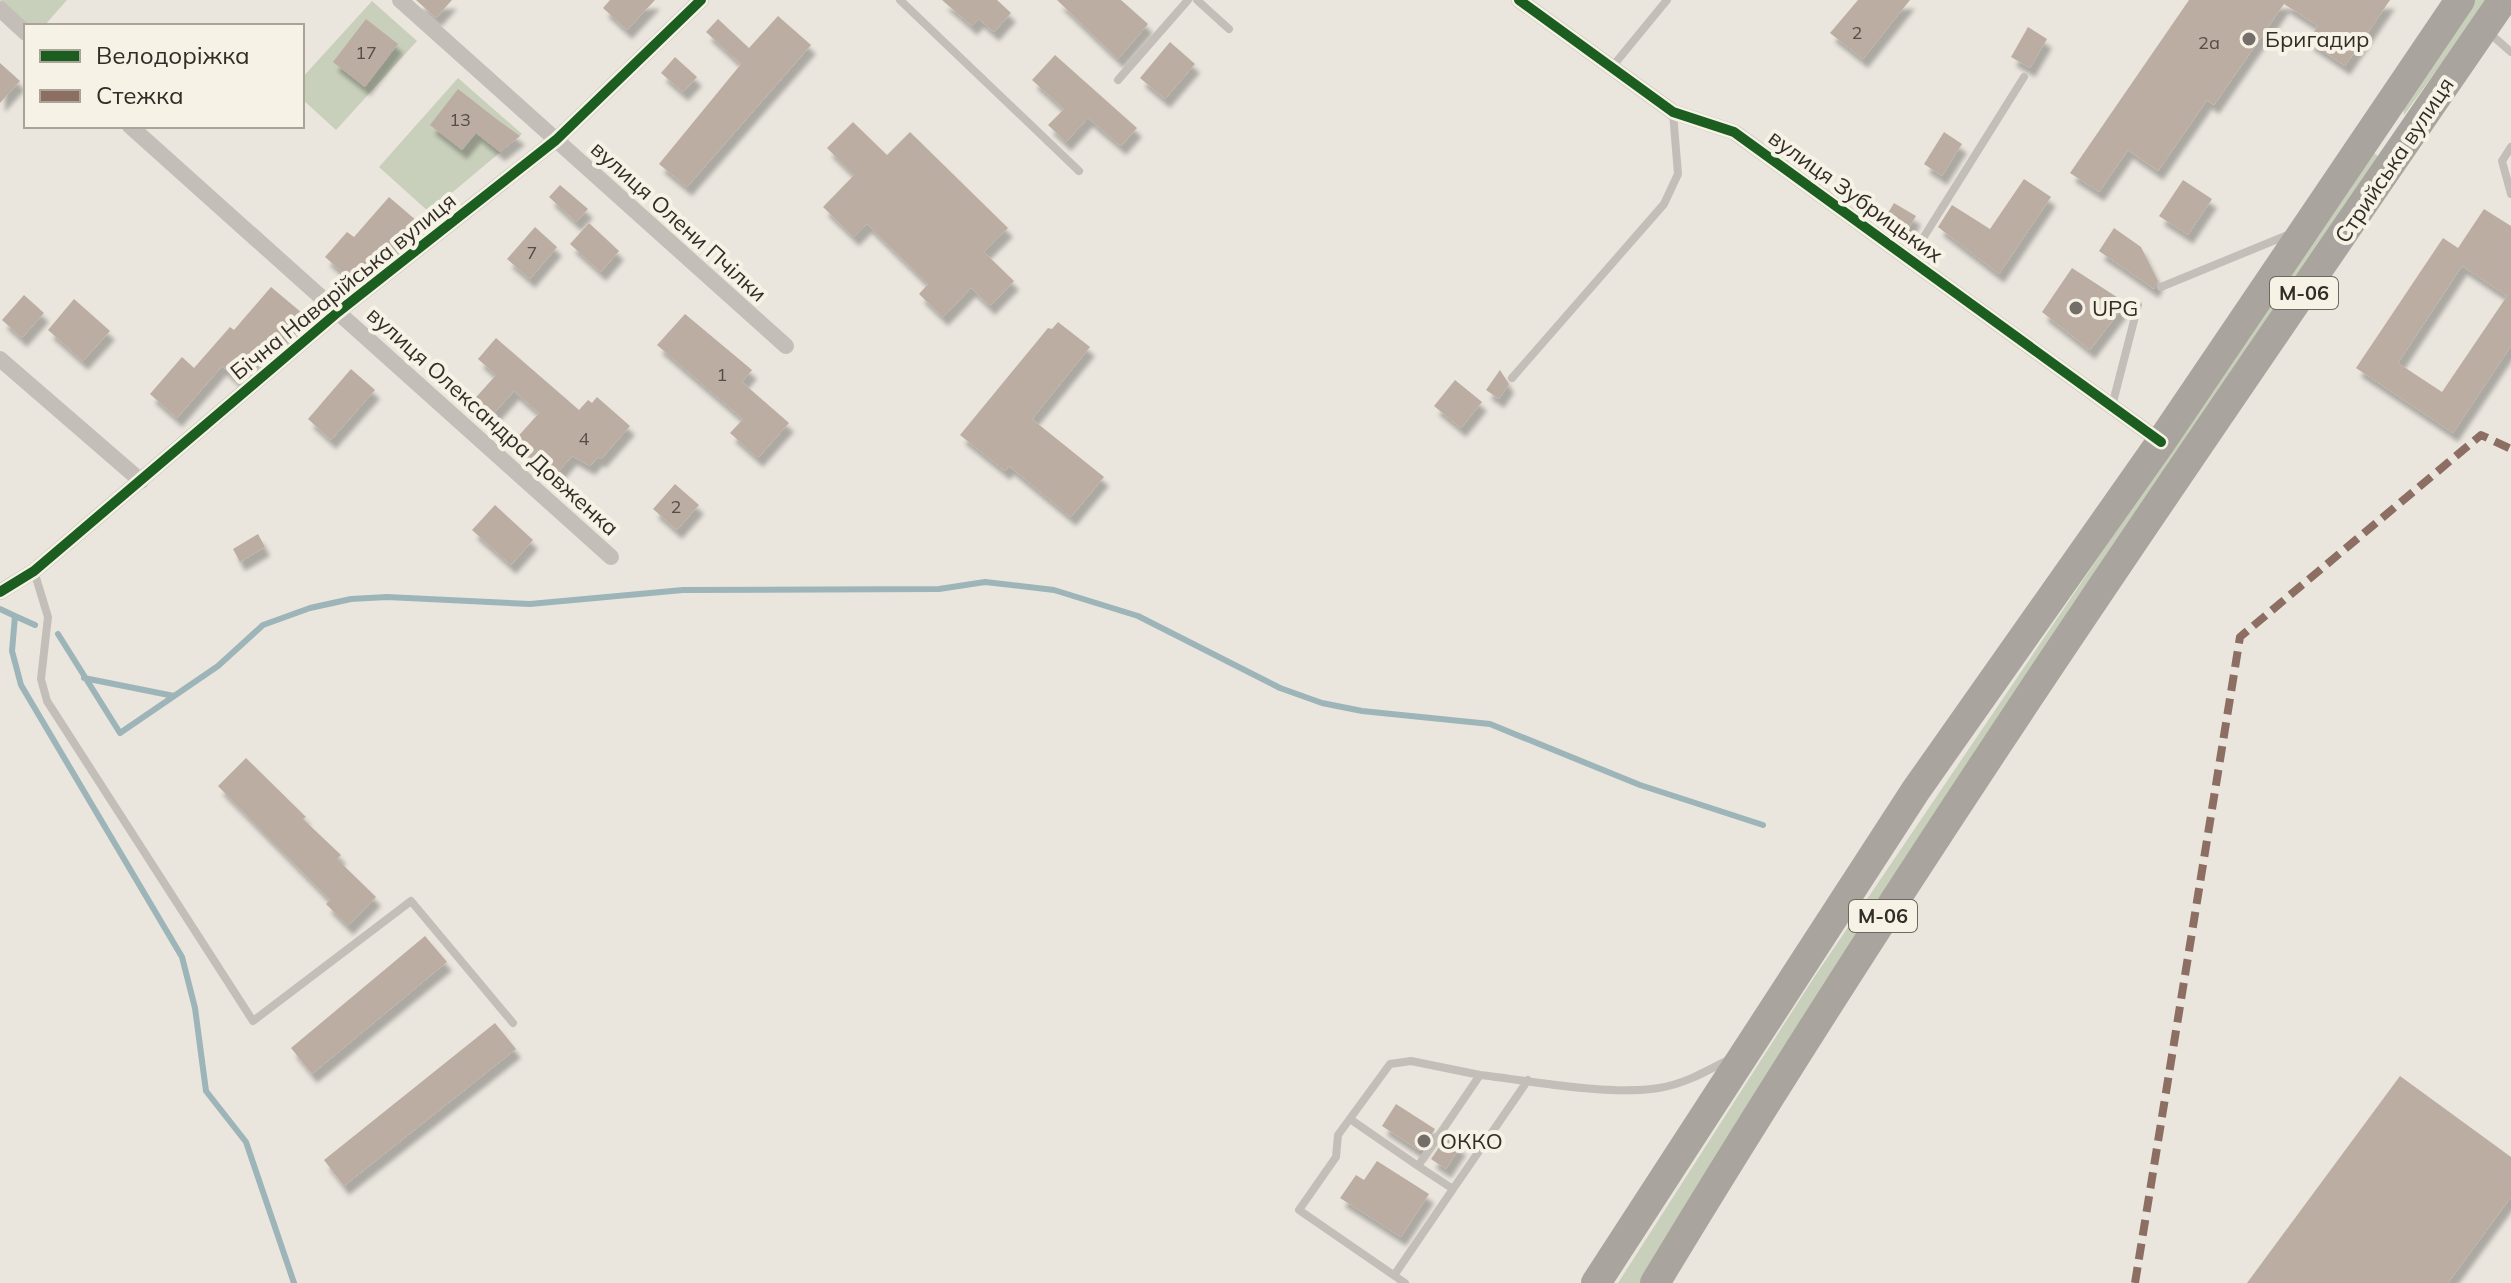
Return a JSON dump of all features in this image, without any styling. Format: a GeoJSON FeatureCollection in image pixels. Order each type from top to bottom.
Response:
{"type":"FeatureCollection","features":[{"type":"Feature","properties":{"kind":"highway","name":"Стрийська вулиця"},"geometry":{"type":"LineString","coordinates":[[1746,1051],[1916,790],[2161,442],[2302,229],[2460,0]]}},
{"type":"Feature","properties":{"kind":"highway","name":"Стрийська вулиця"},"geometry":{"type":"LineString","coordinates":[[1655,1283],[1780,1076],[1941,825],[2503,0]]}},
{"type":"Feature","properties":{"kind":"highway","name":"М-06"},"geometry":{"type":"LineString","coordinates":[[1596,1283],[1746,1051]]}},
{"type":"Feature","properties":{"kind":"street","name":"вулиця Олени Пчілки"},"geometry":{"type":"LineString","coordinates":[[400,0],[786,346]]}},
{"type":"Feature","properties":{"kind":"street","name":"Бічна Наварійська вулиця"},"geometry":{"type":"LineString","coordinates":[[0,592],[34,571],[338,312],[556,140],[701,0]]}},
{"type":"Feature","properties":{"kind":"street","name":"вулиця Зубрицьких"},"geometry":{"type":"LineString","coordinates":[[1519,0],[1673,112],[1734,132],[2161,442]]}},
{"type":"Feature","properties":{"kind":"street"},"geometry":{"type":"LineString","coordinates":[[0,9],[24,31]]}},
{"type":"Feature","properties":{"kind":"street","name":"вулиця Олександра Довженка"},"geometry":{"type":"LineString","coordinates":[[132,128],[611,557]]}},
{"type":"Feature","properties":{"kind":"street"},"geometry":{"type":"LineString","coordinates":[[0,359],[141,481]]}},
{"type":"Feature","properties":{"kind":"lane"},"geometry":{"type":"LineString","coordinates":[[900,0],[1079,171]]}},
{"type":"Feature","properties":{"kind":"lane"},"geometry":{"type":"LineString","coordinates":[[1118,80],[1188,0]]}},
{"type":"Feature","properties":{"kind":"lane"},"geometry":{"type":"LineString","coordinates":[[1197,0],[1229,29]]}},
{"type":"Feature","properties":{"kind":"lane"},"geometry":{"type":"LineString","coordinates":[[1612,68],[1667,0]]}},
{"type":"Feature","properties":{"kind":"lane"},"geometry":{"type":"LineString","coordinates":[[2483,28],[2511,52]]}},
{"type":"Feature","properties":{"kind":"lane"},"geometry":{"type":"LineString","coordinates":[[1910,259],[2024,77]]}},
{"type":"Feature","properties":{"kind":"lane"},"geometry":{"type":"LineString","coordinates":[[1512,378],[1664,204],[1678,174],[1673,112]]}},
{"type":"Feature","properties":{"kind":"lane"},"geometry":{"type":"LineString","coordinates":[[2511,147],[2502,161],[2511,194]]}},
{"type":"Feature","properties":{"kind":"lane"},"geometry":{"type":"LineString","coordinates":[[2161,287],[2302,229]]}},
{"type":"Feature","properties":{"kind":"lane"},"geometry":{"type":"LineString","coordinates":[[2112,406],[2138,305]]}},
{"type":"Feature","properties":{"kind":"lane"},"geometry":{"type":"LineString","coordinates":[[34,571],[48,617],[41,679],[47,701],[253,1021],[411,901],[513,1023]]}},
{"type":"Feature","properties":{"kind":"lane"},"geometry":{"type":"LineString","coordinates":[[1405,1283],[1299,1210],[1336,1157],[1338,1135],[1390,1064],[1411,1061],[1480,1075],[1658,1088],[1691,1080],[1746,1051]]}},
{"type":"Feature","properties":{"kind":"lane"},"geometry":{"type":"LineString","coordinates":[[1418,1166],[1480,1075]]}},
{"type":"Feature","properties":{"kind":"lane"},"geometry":{"type":"LineString","coordinates":[[1395,1274],[1528,1080]]}},
{"type":"Feature","properties":{"kind":"lane"},"geometry":{"type":"LineString","coordinates":[[1350,1119],[1453,1189]]}},
{"type":"Feature","properties":{"kind":"green space"},"geometry":{"type":"Polygon","coordinates":[[[0,0],[67,0],[46,24],[27,24],[0,0]]]}},
{"type":"Feature","properties":{"kind":"green space"},"geometry":{"type":"Polygon","coordinates":[[[2475,0],[2488,0],[2404,115],[2403,106],[2475,0]]]}},
{"type":"Feature","properties":{"kind":"green space"},"geometry":{"type":"Polygon","coordinates":[[[372,1],[417,41],[336,130],[304,101],[304,76],[372,1]]]}},
{"type":"Feature","properties":{"kind":"green space"},"geometry":{"type":"Polygon","coordinates":[[[458,78],[522,134],[429,212],[379,167],[458,78]]]}},
{"type":"Feature","properties":{"kind":"green space"},"geometry":{"type":"Polygon","coordinates":[[[2373,152],[2379,157],[1640,1283],[1618,1283],[1813,979],[2373,152]]]}},
{"type":"Feature","properties":{"kind":"building"},"geometry":{"type":"Polygon","coordinates":[[[416,0],[452,0],[436,18],[416,0]]]}},
{"type":"Feature","properties":{"kind":"building"},"geometry":{"type":"Polygon","coordinates":[[[610,0],[655,0],[627,30],[603,8],[610,0]]]}},
{"type":"Feature","properties":{"kind":"building"},"geometry":{"type":"Polygon","coordinates":[[[942,0],[997,0],[1011,13],[994,32],[979,19],[972,26],[942,0]]]}},
{"type":"Feature","properties":{"kind":"building"},"geometry":{"type":"Polygon","coordinates":[[[1057,0],[1121,0],[1148,24],[1118,59],[1057,0]]]}},
{"type":"Feature","properties":{"kind":"building"},"geometry":{"type":"Polygon","coordinates":[[[1858,0],[1910,0],[1863,59],[1830,33],[1858,0]]]}},
{"type":"Feature","properties":{"kind":"building"},"geometry":{"type":"Polygon","coordinates":[[[2189,0],[2390,0],[2345,66],[2308,41],[2318,26],[2284,4],[2214,105],[2207,100],[2158,171],[2128,150],[2099,192],[2070,173],[2189,0]]]}},
{"type":"Feature","properties":{"kind":"building"},"geometry":{"type":"Polygon","coordinates":[[[778,16],[811,45],[687,187],[659,164],[741,64],[706,32],[718,19],[749,48],[778,16]]]}},
{"type":"Feature","properties":{"kind":"building"},"geometry":{"type":"Polygon","coordinates":[[[366,19],[398,44],[365,87],[333,62],[366,19]]]}},
{"type":"Feature","properties":{"kind":"building"},"geometry":{"type":"Polygon","coordinates":[[[2028,27],[2047,39],[2030,68],[2011,57],[2028,27]]]}},
{"type":"Feature","properties":{"kind":"building"},"geometry":{"type":"Polygon","coordinates":[[[1170,42],[1195,64],[1165,99],[1140,78],[1170,42]]]}},
{"type":"Feature","properties":{"kind":"building"},"geometry":{"type":"Polygon","coordinates":[[[1055,55],[1137,128],[1121,146],[1088,118],[1066,142],[1048,125],[1064,109],[1032,80],[1055,55]]]}},
{"type":"Feature","properties":{"kind":"building"},"geometry":{"type":"Polygon","coordinates":[[[675,57],[697,77],[683,92],[661,73],[675,57]]]}},
{"type":"Feature","properties":{"kind":"building"},"geometry":{"type":"Polygon","coordinates":[[[0,63],[20,81],[0,103],[0,63]]]}},
{"type":"Feature","properties":{"kind":"building"},"geometry":{"type":"Polygon","coordinates":[[[458,89],[520,136],[500,152],[476,133],[462,150],[430,125],[458,89]]]}},
{"type":"Feature","properties":{"kind":"building"},"geometry":{"type":"Polygon","coordinates":[[[853,122],[887,155],[910,132],[1008,228],[984,252],[1014,281],[990,306],[971,288],[943,317],[919,294],[928,284],[867,224],[854,237],[823,207],[854,175],[827,148],[853,122]]]}},
{"type":"Feature","properties":{"kind":"building"},"geometry":{"type":"Polygon","coordinates":[[[1944,132],[1962,144],[1942,176],[1924,164],[1944,132]]]}},
{"type":"Feature","properties":{"kind":"building"},"geometry":{"type":"Polygon","coordinates":[[[2024,179],[2051,197],[1999,274],[1938,227],[1952,205],[1990,229],[2024,179]]]}},
{"type":"Feature","properties":{"kind":"building"},"geometry":{"type":"Polygon","coordinates":[[[2183,180],[2212,199],[2188,235],[2159,216],[2183,180]]]}},
{"type":"Feature","properties":{"kind":"building"},"geometry":{"type":"Polygon","coordinates":[[[560,185],[588,209],[576,222],[549,197],[560,185]]]}},
{"type":"Feature","properties":{"kind":"building"},"geometry":{"type":"Polygon","coordinates":[[[389,197],[417,221],[394,247],[388,242],[354,282],[325,257],[347,232],[354,237],[389,197]]]}},
{"type":"Feature","properties":{"kind":"building"},"geometry":{"type":"Polygon","coordinates":[[[1894,203],[1916,216],[1907,231],[1885,218],[1894,203]]]}},
{"type":"Feature","properties":{"kind":"building"},"geometry":{"type":"Polygon","coordinates":[[[2484,209],[2511,226],[2511,346],[2453,433],[2356,368],[2443,238],[2458,248],[2484,209]],[[2462,266],[2398,363],[2442,392],[2507,296],[2462,266]]]}},
{"type":"Feature","properties":{"kind":"building"},"geometry":{"type":"Polygon","coordinates":[[[589,223],[619,251],[601,272],[570,244],[589,223]]]}},
{"type":"Feature","properties":{"kind":"building"},"geometry":{"type":"Polygon","coordinates":[[[535,227],[557,247],[530,279],[507,259],[535,227]]]}},
{"type":"Feature","properties":{"kind":"building"},"geometry":{"type":"Polygon","coordinates":[[[2114,228],[2141,247],[2158,281],[2154,289],[2099,251],[2114,228]]]}},
{"type":"Feature","properties":{"kind":"building","name":"UPG"},"geometry":{"type":"Polygon","coordinates":[[[2072,268],[2126,303],[2090,350],[2042,312],[2072,268]]]}},
{"type":"Feature","properties":{"kind":"building"},"geometry":{"type":"Polygon","coordinates":[[[271,287],[302,313],[280,338],[276,334],[236,379],[222,366],[177,418],[150,394],[182,357],[194,368],[230,327],[234,330],[271,287]]]}},
{"type":"Feature","properties":{"kind":"building"},"geometry":{"type":"Polygon","coordinates":[[[24,295],[44,313],[22,338],[2,320],[24,295]]]}},
{"type":"Feature","properties":{"kind":"building"},"geometry":{"type":"Polygon","coordinates":[[[74,299],[110,331],[83,361],[48,330],[74,299]]]}},
{"type":"Feature","properties":{"kind":"building"},"geometry":{"type":"Polygon","coordinates":[[[685,314],[752,370],[742,382],[789,423],[758,458],[730,433],[743,419],[657,345],[685,314]]]}},
{"type":"Feature","properties":{"kind":"building"},"geometry":{"type":"Polygon","coordinates":[[[1058,322],[1090,347],[1032,419],[1104,477],[1071,517],[1009,466],[1005,471],[960,435],[1048,328],[1052,329],[1058,322]]]}},
{"type":"Feature","properties":{"kind":"building"},"geometry":{"type":"Polygon","coordinates":[[[496,338],[579,410],[588,400],[592,403],[597,397],[630,426],[601,459],[598,457],[590,466],[572,456],[559,471],[536,451],[531,458],[513,442],[539,413],[514,391],[488,420],[470,404],[496,375],[478,359],[496,338]]]}},
{"type":"Feature","properties":{"kind":"building"},"geometry":{"type":"Polygon","coordinates":[[[351,369],[375,390],[331,440],[308,419],[351,369]]]}},
{"type":"Feature","properties":{"kind":"building"},"geometry":{"type":"Polygon","coordinates":[[[1500,370],[1509,384],[1499,399],[1486,390],[1500,370]]]}},
{"type":"Feature","properties":{"kind":"building"},"geometry":{"type":"Polygon","coordinates":[[[1455,380],[1482,402],[1461,428],[1434,406],[1455,380]]]}},
{"type":"Feature","properties":{"kind":"building"},"geometry":{"type":"Polygon","coordinates":[[[675,484],[699,505],[677,530],[653,509],[675,484]]]}},
{"type":"Feature","properties":{"kind":"building"},"geometry":{"type":"Polygon","coordinates":[[[495,505],[533,540],[511,565],[472,530],[495,505]]]}},
{"type":"Feature","properties":{"kind":"building"},"geometry":{"type":"Polygon","coordinates":[[[258,534],[265,547],[240,562],[233,549],[258,534]]]}},
{"type":"Feature","properties":{"kind":"building"},"geometry":{"type":"Polygon","coordinates":[[[246,758],[306,817],[303,819],[341,855],[337,859],[376,897],[348,926],[326,904],[330,900],[218,786],[246,758]]]}},
{"type":"Feature","properties":{"kind":"building"},"geometry":{"type":"Polygon","coordinates":[[[425,936],[447,962],[312,1074],[291,1048],[425,936]]]}},
{"type":"Feature","properties":{"kind":"building"},"geometry":{"type":"Polygon","coordinates":[[[495,1023],[516,1049],[344,1186],[324,1160],[495,1023]]]}},
{"type":"Feature","properties":{"kind":"building"},"geometry":{"type":"Polygon","coordinates":[[[2400,1076],[2511,1157],[2511,1197],[2448,1283],[2247,1283],[2400,1076]]]}},
{"type":"Feature","properties":{"kind":"building"},"geometry":{"type":"Polygon","coordinates":[[[1396,1104],[1435,1129],[1420,1151],[1382,1126],[1396,1104]]]}},
{"type":"Feature","properties":{"kind":"building"},"geometry":{"type":"Polygon","coordinates":[[[1446,1137],[1461,1146],[1446,1169],[1431,1159],[1446,1137]]]}},
{"type":"Feature","properties":{"kind":"building"},"geometry":{"type":"Polygon","coordinates":[[[1377,1161],[1429,1194],[1401,1237],[1340,1198],[1356,1175],[1364,1180],[1377,1161]]]}},
{"type":"Feature","properties":{"kind":"waterway"},"geometry":{"type":"LineString","coordinates":[[58,634],[120,733],[218,666],[263,625],[310,608],[351,599],[387,597],[530,604],[683,590],[939,589],[985,582],[1054,590],[1138,616],[1280,688],[1322,703],[1362,711],[1490,724],[1640,785],[1763,825]]}},
{"type":"Feature","properties":{"kind":"waterway"},"geometry":{"type":"LineString","coordinates":[[0,609],[15,616],[12,651],[21,685],[182,957],[195,1008],[206,1091],[246,1142],[294,1283]]}},
{"type":"Feature","properties":{"kind":"waterway"},"geometry":{"type":"LineString","coordinates":[[15,616],[35,625]]}},
{"type":"Feature","properties":{"kind":"waterway"},"geometry":{"type":"LineString","coordinates":[[84,678],[174,696]]}},
{"type":"Feature","properties":{"kind":"marked path"},"geometry":{"type":"LineString","coordinates":[[2135,1283],[2240,637],[2481,435],[2511,449]]}},
{"type":"Feature","properties":{"kind":"cycle path"},"geometry":{"type":"LineString","coordinates":[[0,592],[34,571],[338,312],[556,140],[701,0]]}},
{"type":"Feature","properties":{"kind":"cycle path"},"geometry":{"type":"LineString","coordinates":[[1519,0],[1673,112],[1734,132],[2161,442]]}},
{"type":"Feature","properties":{"kind":"place","name":"Бригадир"},"geometry":{"type":"Point","coordinates":[2249,39]}},
{"type":"Feature","properties":{"kind":"place","name":"UPG"},"geometry":{"type":"Point","coordinates":[2076,308]}},
{"type":"Feature","properties":{"kind":"place","name":"ОККО"},"geometry":{"type":"Point","coordinates":[1424,1141]}}]}
